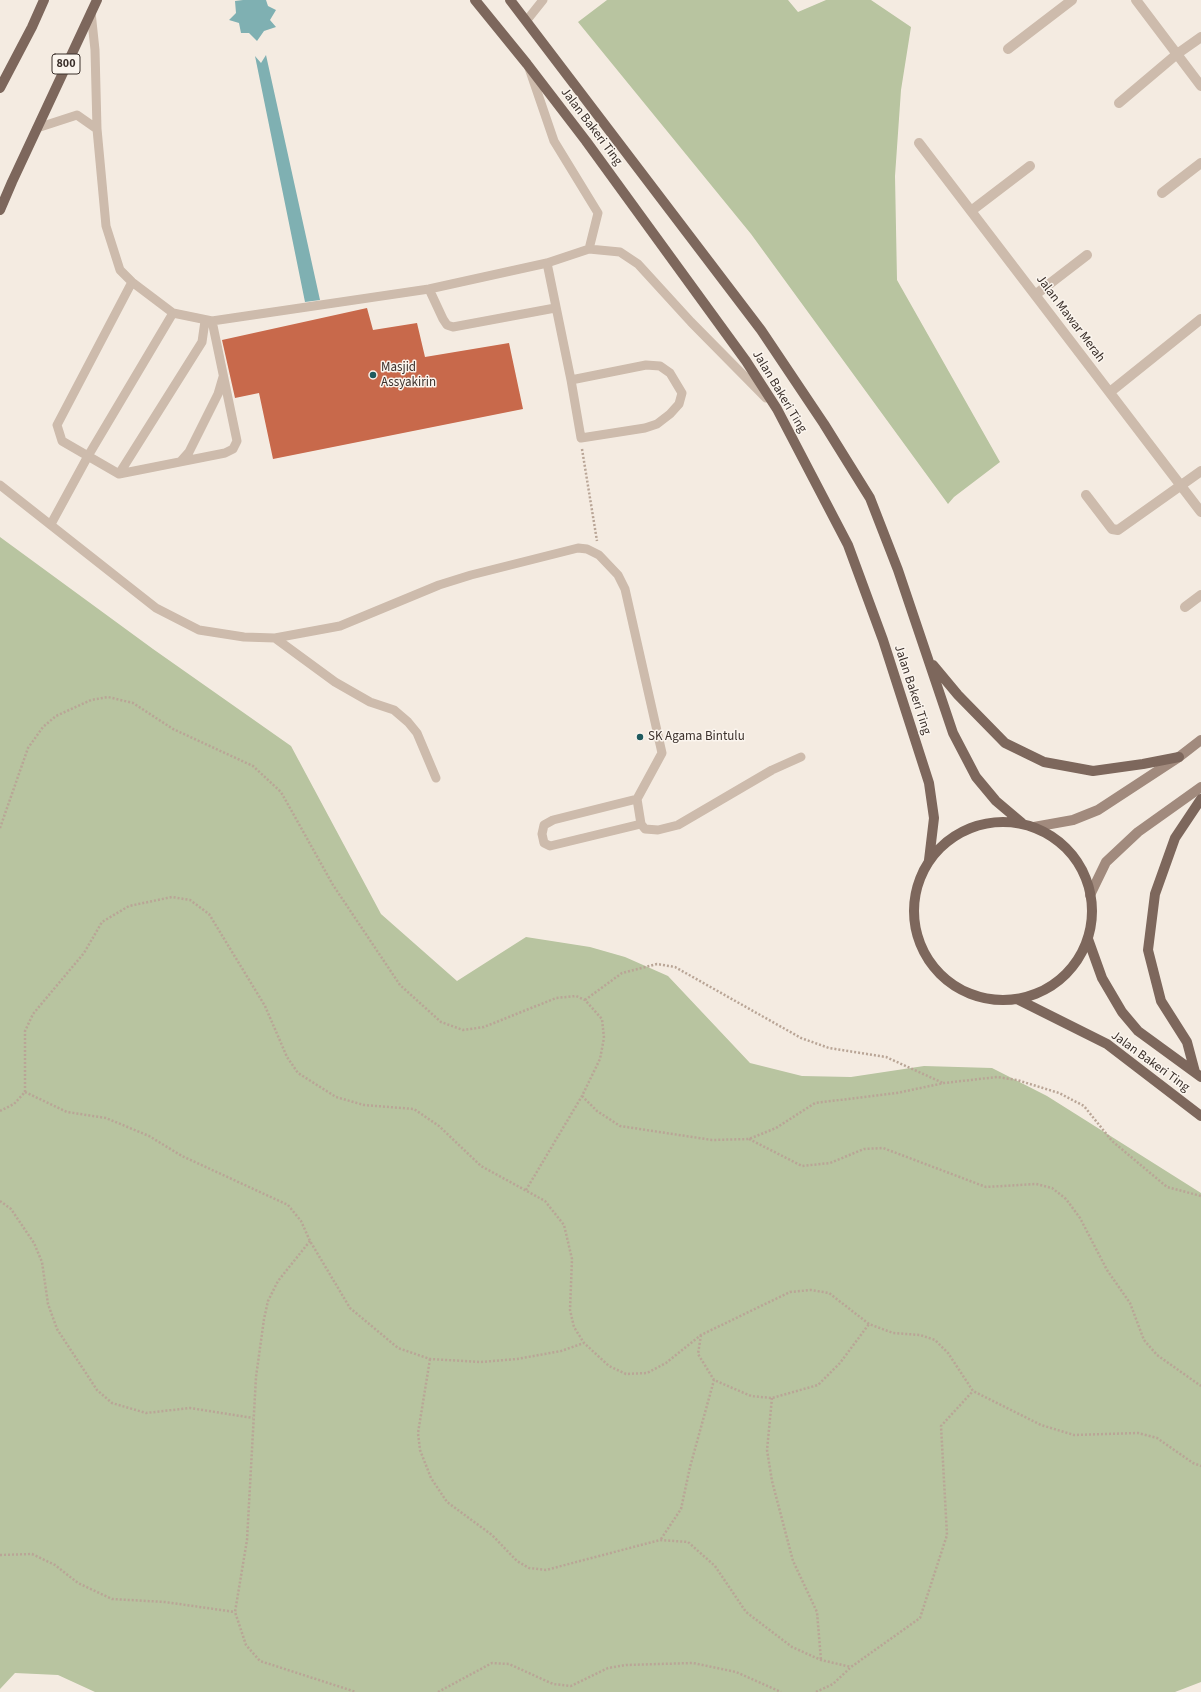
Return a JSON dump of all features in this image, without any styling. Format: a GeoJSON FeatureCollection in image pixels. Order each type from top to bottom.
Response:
{"type":"FeatureCollection","features":[{"type":"Feature","properties":{"kind":"main road"},"geometry":{"type":"LineString","coordinates":[[0,88],[32,27],[44,0]]}},
{"type":"Feature","properties":{"kind":"main road","name":"800"},"geometry":{"type":"LineString","coordinates":[[0,210],[97,0]]}},
{"type":"Feature","properties":{"kind":"main road","name":"Jalan Bakeri Ting"},"geometry":{"type":"LineString","coordinates":[[475,0],[527,64],[586,141],[741,354],[777,409],[848,545],[883,640],[929,783],[934,818],[929,860]]}},
{"type":"Feature","properties":{"kind":"main road","name":"Jalan Bakeri Ting"},"geometry":{"type":"LineString","coordinates":[[510,0],[527,20],[761,330],[824,424],[870,498],[898,570],[953,733],[976,777],[996,801],[1022,823]]}},
{"type":"Feature","properties":{"kind":"main road"},"geometry":{"type":"LineString","coordinates":[[929,661],[958,695],[1005,743],[1044,762],[1093,771],[1143,764],[1179,756]]}},
{"type":"Feature","properties":{"kind":"main road"},"geometry":{"type":"LineString","coordinates":[[1034,827],[1073,820],[1098,810],[1201,740]]}},
{"type":"Feature","properties":{"kind":"main road"},"geometry":{"type":"LineString","coordinates":[[1090,895],[1106,862],[1138,832],[1201,787]]}},
{"type":"Feature","properties":{"kind":"main road"},"geometry":{"type":"LineString","coordinates":[[1198,1075],[1187,1042],[1160,1001],[1148,950],[1155,894],[1175,838],[1201,799]]}},
{"type":"Feature","properties":{"kind":"main road"},"geometry":{"type":"LineString","coordinates":[[995,822],[1022,823],[1034,827],[1054,838],[1071,854],[1083,873],[1090,895],[1092,917],[1088,938],[1077,961],[1061,979],[1041,992],[1018,999],[988,999],[960,989],[936,971],[921,946],[914,916],[916,887],[929,860],[947,841],[970,827],[995,822]]}},
{"type":"Feature","properties":{"kind":"main road","name":"Jalan Bakeri Ting"},"geometry":{"type":"LineString","coordinates":[[1088,938],[1102,978],[1122,1012],[1138,1031],[1198,1075]]}},
{"type":"Feature","properties":{"kind":"main road","name":"Jalan Bakeri Ting"},"geometry":{"type":"LineString","coordinates":[[1018,999],[1107,1044],[1201,1116]]}},
{"type":"Feature","properties":{"kind":"street"},"geometry":{"type":"LineString","coordinates":[[1008,49],[1072,0]]}},
{"type":"Feature","properties":{"kind":"street"},"geometry":{"type":"LineString","coordinates":[[1136,0],[1201,86]]}},
{"type":"Feature","properties":{"kind":"street"},"geometry":{"type":"LineString","coordinates":[[1119,103],[1177,54],[1201,37]]}},
{"type":"Feature","properties":{"kind":"street","name":"Jalan Mawar Merah"},"geometry":{"type":"LineString","coordinates":[[919,143],[1201,512]]}},
{"type":"Feature","properties":{"kind":"street"},"geometry":{"type":"LineString","coordinates":[[1162,193],[1201,163]]}},
{"type":"Feature","properties":{"kind":"street"},"geometry":{"type":"LineString","coordinates":[[970,211],[1030,166]]}},
{"type":"Feature","properties":{"kind":"street"},"geometry":{"type":"LineString","coordinates":[[1035,295],[1087,255]]}},
{"type":"Feature","properties":{"kind":"street"},"geometry":{"type":"LineString","coordinates":[[1110,392],[1201,319]]}},
{"type":"Feature","properties":{"kind":"street"},"geometry":{"type":"LineString","coordinates":[[1086,495],[1112,529],[1118,530],[1201,471]]}},
{"type":"Feature","properties":{"kind":"street"},"geometry":{"type":"LineString","coordinates":[[1184,607],[1201,594]]}},
{"type":"Feature","properties":{"kind":"lane"},"geometry":{"type":"LineString","coordinates":[[527,20],[543,0]]}},
{"type":"Feature","properties":{"kind":"lane"},"geometry":{"type":"LineString","coordinates":[[91,12],[95,50],[97,129],[106,226],[120,270],[132,282],[173,313],[209,321],[429,289],[547,263],[589,249],[620,252],[638,264],[691,322],[777,409]]}},
{"type":"Feature","properties":{"kind":"lane"},"geometry":{"type":"LineString","coordinates":[[527,64],[554,141],[598,213],[589,249]]}},
{"type":"Feature","properties":{"kind":"lane"},"geometry":{"type":"LineString","coordinates":[[37,128],[77,115],[97,129]]}},
{"type":"Feature","properties":{"kind":"lane"},"geometry":{"type":"LineString","coordinates":[[547,263],[555,308],[571,380],[580,438],[645,428],[657,424],[670,414],[679,404],[682,393],[670,373],[660,366],[646,365],[571,380]]}},
{"type":"Feature","properties":{"kind":"lane"},"geometry":{"type":"LineString","coordinates":[[132,282],[57,425],[62,440],[119,474],[225,453],[233,449],[237,441],[223,375],[209,321]]}},
{"type":"Feature","properties":{"kind":"lane"},"geometry":{"type":"LineString","coordinates":[[429,289],[443,319],[447,325],[453,327],[555,308]]}},
{"type":"Feature","properties":{"kind":"lane"},"geometry":{"type":"LineString","coordinates":[[51,524],[88,456],[173,313]]}},
{"type":"Feature","properties":{"kind":"lane"},"geometry":{"type":"LineString","coordinates":[[119,474],[202,342],[209,321]]}},
{"type":"Feature","properties":{"kind":"lane"},"geometry":{"type":"LineString","coordinates":[[181,461],[189,452],[218,394],[223,375]]}},
{"type":"Feature","properties":{"kind":"lane"},"geometry":{"type":"LineString","coordinates":[[0,485],[156,608],[199,630],[244,637],[275,638],[340,626],[439,585],[479,573],[578,548],[587,549],[599,555],[618,575],[625,589],[662,753],[637,799],[641,824],[645,828],[658,830],[678,825],[772,770],[801,757]]}},
{"type":"Feature","properties":{"kind":"lane"},"geometry":{"type":"LineString","coordinates":[[275,638],[335,682],[370,702],[394,710],[408,722],[417,733],[436,778]]}},
{"type":"Feature","properties":{"kind":"lane"},"geometry":{"type":"LineString","coordinates":[[637,799],[553,820],[544,825],[542,834],[544,843],[550,846],[641,824]]}},
{"type":"Feature","properties":{"kind":"path"},"geometry":{"type":"LineString","coordinates":[[580,438],[599,555]]}},
{"type":"Feature","properties":{"kind":"path"},"geometry":{"type":"LineString","coordinates":[[0,828],[28,748],[44,727],[56,716],[91,700],[108,697],[133,703],[174,729],[253,766],[281,792],[333,885],[400,985],[441,1022],[463,1030],[484,1027],[556,998],[576,996],[585,1000],[602,1018],[604,1038],[600,1060],[582,1096],[526,1190]]}},
{"type":"Feature","properties":{"kind":"path"},"geometry":{"type":"LineString","coordinates":[[0,1111],[14,1104],[25,1092],[25,1031],[33,1014],[84,953],[102,922],[129,906],[172,897],[190,900],[209,914],[265,1006],[286,1057],[298,1073],[336,1097],[364,1105],[414,1109],[439,1126],[481,1166],[545,1201],[564,1224],[572,1259],[570,1310],[574,1327],[584,1343],[609,1366],[626,1374],[647,1373],[666,1363],[701,1335],[790,1292],[811,1290],[829,1293],[869,1324],[893,1333],[920,1335],[935,1340],[948,1353],[973,1391],[1042,1425],[1074,1435],[1138,1433],[1157,1438],[1194,1463],[1201,1466]]}},
{"type":"Feature","properties":{"kind":"path"},"geometry":{"type":"LineString","coordinates":[[585,1000],[622,973],[657,964],[675,967],[801,1038],[829,1048],[886,1057],[944,1083]]}},
{"type":"Feature","properties":{"kind":"path"},"geometry":{"type":"LineString","coordinates":[[582,1096],[597,1111],[620,1126],[712,1140],[749,1139],[776,1128],[815,1103],[897,1093],[944,1083],[997,1077],[1016,1080],[1059,1093],[1084,1106],[1112,1141],[1167,1187],[1201,1196]]}},
{"type":"Feature","properties":{"kind":"path"},"geometry":{"type":"LineString","coordinates":[[25,1092],[67,1112],[106,1118],[149,1136],[182,1156],[288,1206],[301,1221],[310,1241],[350,1308],[398,1348],[430,1359],[481,1362],[517,1359],[561,1352],[584,1343]]}},
{"type":"Feature","properties":{"kind":"path"},"geometry":{"type":"LineString","coordinates":[[749,1139],[802,1166],[830,1163],[864,1149],[883,1148],[986,1186],[1036,1184],[1052,1188],[1066,1199],[1080,1218],[1107,1270],[1130,1303],[1144,1340],[1157,1355],[1201,1386]]}},
{"type":"Feature","properties":{"kind":"path"},"geometry":{"type":"LineString","coordinates":[[0,1201],[11,1209],[34,1243],[42,1262],[48,1304],[57,1329],[97,1390],[112,1403],[146,1413],[190,1408],[254,1418]]}},
{"type":"Feature","properties":{"kind":"path"},"geometry":{"type":"LineString","coordinates":[[310,1241],[278,1281],[268,1301],[256,1377],[247,1540],[235,1612],[246,1645],[260,1661],[356,1692]]}},
{"type":"Feature","properties":{"kind":"path"},"geometry":{"type":"LineString","coordinates":[[701,1335],[698,1354],[714,1380],[751,1396],[772,1398],[818,1385],[840,1363],[869,1324]]}},
{"type":"Feature","properties":{"kind":"path"},"geometry":{"type":"LineString","coordinates":[[430,1359],[418,1433],[420,1450],[430,1478],[447,1502],[492,1535],[517,1562],[529,1568],[546,1570],[660,1540],[688,1542],[715,1566],[746,1612],[792,1647],[820,1660],[851,1667]]}},
{"type":"Feature","properties":{"kind":"path"},"geometry":{"type":"LineString","coordinates":[[660,1540],[681,1509],[690,1467],[714,1380]]}},
{"type":"Feature","properties":{"kind":"path"},"geometry":{"type":"LineString","coordinates":[[816,1692],[832,1684],[851,1667],[920,1618],[947,1535],[941,1426],[973,1391]]}},
{"type":"Feature","properties":{"kind":"path"},"geometry":{"type":"LineString","coordinates":[[772,1398],[767,1450],[772,1481],[793,1561],[817,1612],[820,1660]]}},
{"type":"Feature","properties":{"kind":"path"},"geometry":{"type":"LineString","coordinates":[[0,1555],[32,1554],[56,1565],[78,1583],[112,1599],[165,1602],[235,1612]]}},
{"type":"Feature","properties":{"kind":"path"},"geometry":{"type":"LineString","coordinates":[[438,1692],[492,1663],[509,1664],[552,1684],[571,1686],[608,1668],[620,1666],[693,1663],[736,1672],[781,1692]]}},
{"type":"Feature","properties":{"kind":"green space"},"geometry":{"type":"Polygon","coordinates":[[[607,0],[788,0],[798,12],[826,0],[871,0],[911,27],[901,90],[895,176],[897,280],[1000,462],[954,497],[948,504],[751,234],[578,22],[607,0]]]}},
{"type":"Feature","properties":{"kind":"green space"},"geometry":{"type":"Polygon","coordinates":[[[0,537],[153,649],[291,746],[381,914],[457,981],[526,937],[590,947],[625,957],[668,976],[750,1063],[802,1076],[851,1077],[924,1066],[992,1068],[1047,1096],[1201,1193],[1201,1682],[1175,1692],[95,1692],[58,1675],[15,1673],[0,1689],[0,537]]]}},
{"type":"Feature","properties":{"kind":"water"},"geometry":{"type":"Polygon","coordinates":[[[266,0],[268,6],[276,10],[270,20],[276,27],[264,31],[257,41],[249,33],[241,33],[239,23],[229,20],[236,13],[235,1],[266,0]]]}},
{"type":"Feature","properties":{"kind":"water"},"geometry":{"type":"Polygon","coordinates":[[[266,55],[320,300],[305,302],[255,56],[261,63],[266,55]]]}},
{"type":"Feature","properties":{"kind":"building","name":"Masjid Assyakirin"},"geometry":{"type":"Polygon","coordinates":[[[367,308],[373,330],[417,323],[425,357],[509,343],[523,409],[273,459],[259,393],[235,398],[222,340],[367,308]]]}},
{"type":"Feature","properties":{"kind":"place","name":"Masjid Assyakirin"},"geometry":{"type":"Point","coordinates":[373,375]}},
{"type":"Feature","properties":{"kind":"place","name":"SK Agama Bintulu"},"geometry":{"type":"Point","coordinates":[640,737]}}]}
